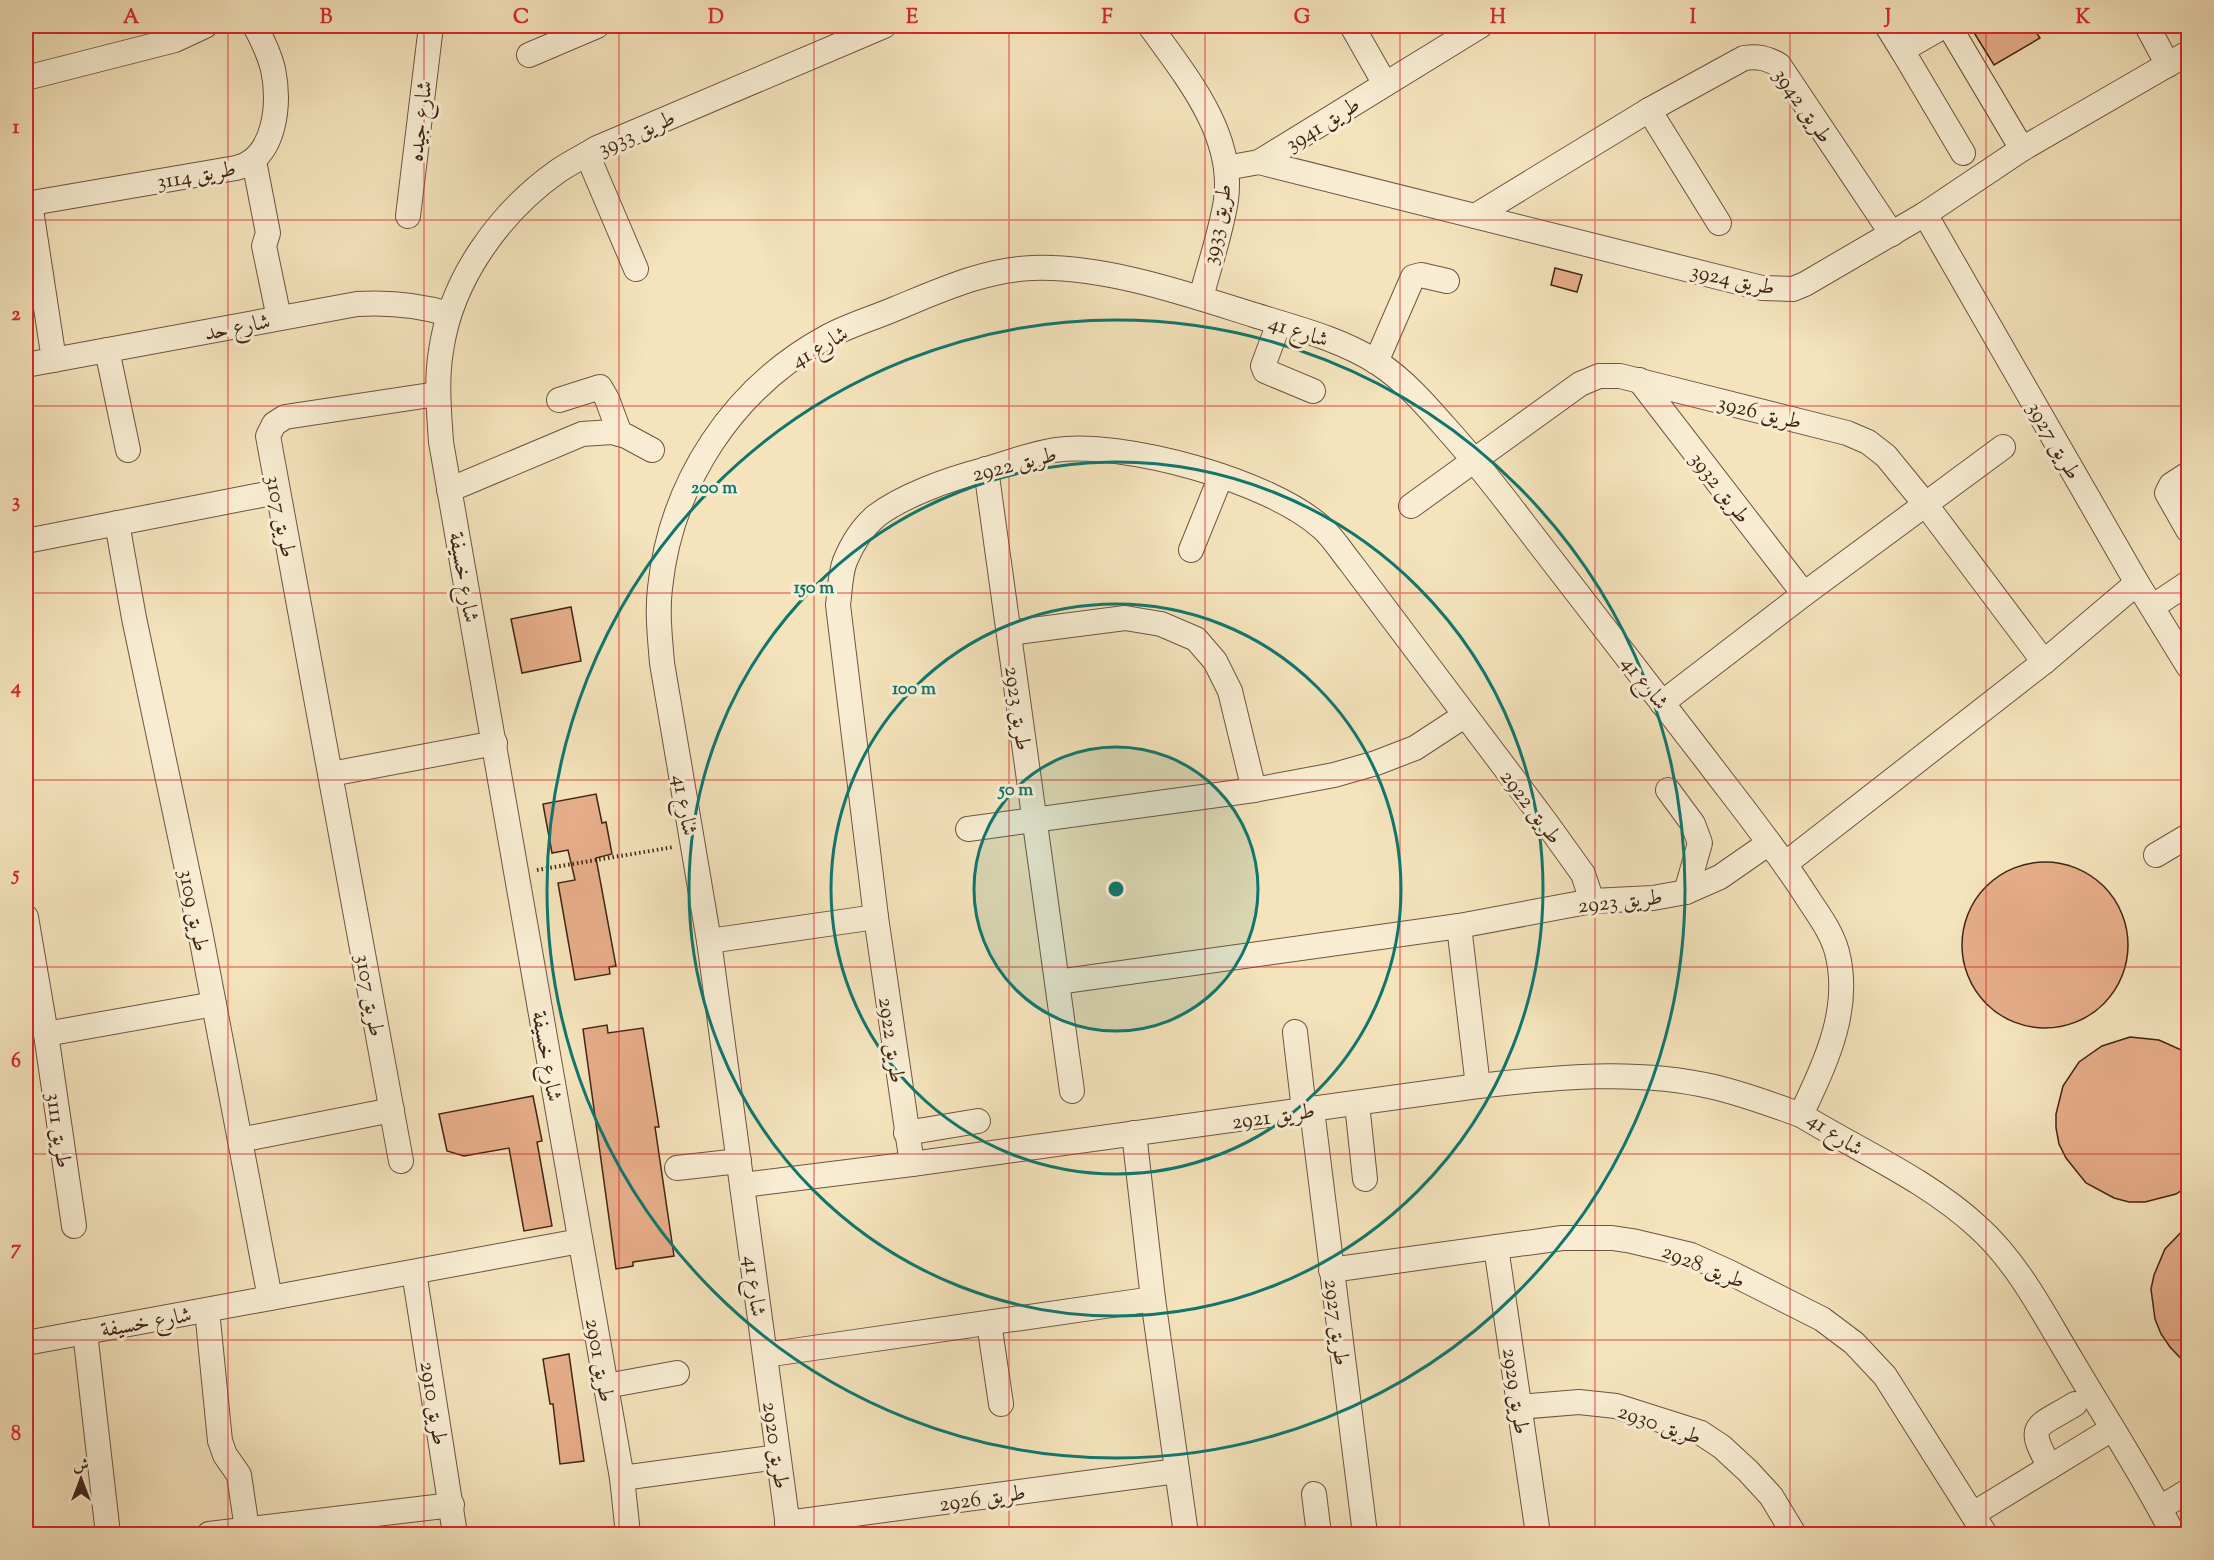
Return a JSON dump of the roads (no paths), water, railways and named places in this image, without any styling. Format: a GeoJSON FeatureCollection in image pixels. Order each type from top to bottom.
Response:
{"type":"FeatureCollection","features":[{"type":"Feature","properties":{"kind":"street"},"geometry":{"type":"LineString","coordinates":[[26,78],[175,40],[205,26]]}},
{"type":"Feature","properties":{"kind":"street","name":"طريق 3114"},"geometry":{"type":"LineString","coordinates":[[54,360],[28,204],[236,168],[254,161],[265,146],[274,117],[276,100],[273,68],[255,26]]}},
{"type":"Feature","properties":{"kind":"street","name":"شارع جيده"},"geometry":{"type":"LineString","coordinates":[[408,216],[431,26]]}},
{"type":"Feature","properties":{"kind":"street"},"geometry":{"type":"LineString","coordinates":[[529,55],[597,26]]}},
{"type":"Feature","properties":{"kind":"street","name":"طريق 3933"},"geometry":{"type":"LineString","coordinates":[[449,314],[468,272],[492,234],[523,200],[558,171],[586,154],[884,26]]}},
{"type":"Feature","properties":{"kind":"street","name":"طريق 3933"},"geometry":{"type":"LineString","coordinates":[[1150,26],[1196,91],[1211,120],[1226,168],[1226,200],[1201,298]]}},
{"type":"Feature","properties":{"kind":"street","name":"طريق 3941"},"geometry":{"type":"LineString","coordinates":[[1352,26],[1385,84]]}},
{"type":"Feature","properties":{"kind":"street","name":"طريق 3941"},"geometry":{"type":"LineString","coordinates":[[1259,162],[1480,26]]}},
{"type":"Feature","properties":{"kind":"street"},"geometry":{"type":"LineString","coordinates":[[1887,26],[1963,153]]}},
{"type":"Feature","properties":{"kind":"street"},"geometry":{"type":"LineString","coordinates":[[1902,50],[1946,26],[2022,149]]}},
{"type":"Feature","properties":{"kind":"street"},"geometry":{"type":"LineString","coordinates":[[2147,26],[2168,65]]}},
{"type":"Feature","properties":{"kind":"street","name":"طريق 3924"},"geometry":{"type":"LineString","coordinates":[[1226,168],[1259,162],[1762,288],[1793,289],[1892,234],[2022,149],[2188,53]]}},
{"type":"Feature","properties":{"kind":"street","name":"طريق 3942"},"geometry":{"type":"LineString","coordinates":[[1475,216],[1648,110],[1744,58],[1760,57],[1779,65],[1892,234]]}},
{"type":"Feature","properties":{"kind":"street"},"geometry":{"type":"LineString","coordinates":[[1648,110],[1719,223]]}},
{"type":"Feature","properties":{"kind":"street"},"geometry":{"type":"LineString","coordinates":[[586,154],[636,269]]}},
{"type":"Feature","properties":{"kind":"street"},"geometry":{"type":"LineString","coordinates":[[254,161],[268,233],[264,246],[279,318]]}},
{"type":"Feature","properties":{"kind":"street","name":"طريق 3927"},"geometry":{"type":"LineString","coordinates":[[1924,214],[2137,583],[2188,666]]}},
{"type":"Feature","properties":{"kind":"street","name":"شارع 41"},"geometry":{"type":"LineString","coordinates":[[765,1355],[709,941],[662,663],[658,627],[660,591],[669,537],[688,485],[707,448],[739,406],[761,384],[794,358],[830,336],[974,277],[1032,268],[1061,268],[1120,278],[1201,298],[1340,343],[1376,362],[1401,380],[1476,461],[1785,864],[1831,933],[1838,954],[1841,976],[1839,1019],[1824,1067],[1801,1114],[1955,1207],[2005,1254],[2174,1534]]}},
{"type":"Feature","properties":{"kind":"street"},"geometry":{"type":"LineString","coordinates":[[1376,362],[1413,277],[1421,275],[1447,281]]}},
{"type":"Feature","properties":{"kind":"street","name":"شارع حد"},"geometry":{"type":"LineString","coordinates":[[26,365],[339,307],[376,303],[413,306],[449,314]]}},
{"type":"Feature","properties":{"kind":"street","name":"شارع خسيفة"},"geometry":{"type":"LineString","coordinates":[[26,1343],[580,1241],[441,442],[437,394],[441,350],[449,314]]}},
{"type":"Feature","properties":{"kind":"street"},"geometry":{"type":"LineString","coordinates":[[1279,323],[1263,366],[1265,371],[1313,391]]}},
{"type":"Feature","properties":{"kind":"street"},"geometry":{"type":"LineString","coordinates":[[107,350],[128,450]]}},
{"type":"Feature","properties":{"kind":"street","name":"طريق 3926"},"geometry":{"type":"LineString","coordinates":[[1411,506],[1589,379],[1610,374],[1639,380],[1858,436],[1886,456],[1926,505],[2044,662]]}},
{"type":"Feature","properties":{"kind":"street","name":"طريق 3932"},"geometry":{"type":"LineString","coordinates":[[1639,380],[1804,594]]}},
{"type":"Feature","properties":{"kind":"street"},"geometry":{"type":"LineString","coordinates":[[560,400],[600,387],[620,434]]}},
{"type":"Feature","properties":{"kind":"street","name":"طريق 3107"},"geometry":{"type":"LineString","coordinates":[[401,1161],[331,774],[267,442],[270,430],[285,417],[437,394]]}},
{"type":"Feature","properties":{"kind":"street"},"geometry":{"type":"LineString","coordinates":[[449,490],[582,434],[597,432],[620,434],[652,450]]}},
{"type":"Feature","properties":{"kind":"street","name":"طريق 2922"},"geometry":{"type":"LineString","coordinates":[[912,1164],[876,917],[838,605],[844,562],[856,538],[876,516],[946,480],[1054,450],[1095,447],[1143,454],[1221,476],[1255,488],[1293,507],[1322,527],[1582,874],[1592,900]]}},
{"type":"Feature","properties":{"kind":"street"},"geometry":{"type":"LineString","coordinates":[[1662,703],[1804,594],[2003,447]]}},
{"type":"Feature","properties":{"kind":"street","name":"طريق 2923"},"geometry":{"type":"LineString","coordinates":[[986,469],[1072,1091]]}},
{"type":"Feature","properties":{"kind":"street"},"geometry":{"type":"LineString","coordinates":[[2188,474],[2171,485],[2167,493],[2188,530]]}},
{"type":"Feature","properties":{"kind":"street"},"geometry":{"type":"LineString","coordinates":[[1191,550],[1221,476]]}},
{"type":"Feature","properties":{"kind":"street"},"geometry":{"type":"LineString","coordinates":[[26,541],[277,492]]}},
{"type":"Feature","properties":{"kind":"street","name":"طريق 3109"},"geometry":{"type":"LineString","coordinates":[[117,523],[134,618],[214,1004],[270,1298]]}},
{"type":"Feature","properties":{"kind":"street"},"geometry":{"type":"LineString","coordinates":[[1785,864],[2044,662],[2137,583]]}},
{"type":"Feature","properties":{"kind":"street"},"geometry":{"type":"LineString","coordinates":[[2152,607],[2188,583]]}},
{"type":"Feature","properties":{"kind":"street"},"geometry":{"type":"LineString","coordinates":[[1009,633],[1125,618],[1161,624],[1196,639],[1215,661],[1230,691],[1254,790]]}},
{"type":"Feature","properties":{"kind":"street"},"geometry":{"type":"LineString","coordinates":[[968,829],[1254,790],[1334,775],[1376,763],[1415,748],[1464,716]]}},
{"type":"Feature","properties":{"kind":"street"},"geometry":{"type":"LineString","coordinates":[[331,774],[495,742]]}},
{"type":"Feature","properties":{"kind":"street"},"geometry":{"type":"LineString","coordinates":[[1668,790],[1694,824],[1700,843],[1686,892]]}},
{"type":"Feature","properties":{"kind":"street"},"geometry":{"type":"LineString","coordinates":[[2156,855],[2188,836]]}},
{"type":"Feature","properties":{"kind":"street","name":"طريق 2923"},"geometry":{"type":"LineString","coordinates":[[1058,982],[1459,926],[1592,900],[1653,898],[1686,892],[1720,877],[1769,843]]}},
{"type":"Feature","properties":{"kind":"street","name":"طريق 3111"},"geometry":{"type":"LineString","coordinates":[[26,916],[74,1226]]}},
{"type":"Feature","properties":{"kind":"street"},"geometry":{"type":"LineString","coordinates":[[709,941],[876,917]]}},
{"type":"Feature","properties":{"kind":"street"},"geometry":{"type":"LineString","coordinates":[[1459,926],[1478,1086]]}},
{"type":"Feature","properties":{"kind":"street"},"geometry":{"type":"LineString","coordinates":[[46,1034],[214,1004]]}},
{"type":"Feature","properties":{"kind":"street","name":"طريق 2927"},"geometry":{"type":"LineString","coordinates":[[1295,1032],[1331,1270],[1365,1534]]}},
{"type":"Feature","properties":{"kind":"street","name":"طريق 2921"},"geometry":{"type":"LineString","coordinates":[[743,1185],[1478,1086],[1571,1078],[1613,1076],[1659,1078],[1714,1087],[1801,1114]]}},
{"type":"Feature","properties":{"kind":"street"},"geometry":{"type":"LineString","coordinates":[[1357,1104],[1365,1179]]}},
{"type":"Feature","properties":{"kind":"street"},"geometry":{"type":"LineString","coordinates":[[240,1140],[392,1110]]}},
{"type":"Feature","properties":{"kind":"street"},"geometry":{"type":"LineString","coordinates":[[906,1133],[978,1121]]}},
{"type":"Feature","properties":{"kind":"street"},"geometry":{"type":"LineString","coordinates":[[1134,1133],[1153,1299],[1186,1534]]}},
{"type":"Feature","properties":{"kind":"street"},"geometry":{"type":"LineString","coordinates":[[677,1168],[739,1161]]}},
{"type":"Feature","properties":{"kind":"street","name":"طريق 2928"},"geometry":{"type":"LineString","coordinates":[[1331,1270],[1562,1238],[1612,1238],[1652,1244],[1710,1263],[1822,1319],[1854,1343],[1885,1376],[1979,1524],[2050,1467],[2112,1429]]}},
{"type":"Feature","properties":{"kind":"street","name":"طريق 2901"},"geometry":{"type":"LineString","coordinates":[[580,1241],[622,1478],[628,1534]]}},
{"type":"Feature","properties":{"kind":"street","name":"طريق 2929"},"geometry":{"type":"LineString","coordinates":[[1496,1247],[1538,1534]]}},
{"type":"Feature","properties":{"kind":"street","name":"طريق 2910"},"geometry":{"type":"LineString","coordinates":[[414,1272],[455,1534]]}},
{"type":"Feature","properties":{"kind":"street"},"geometry":{"type":"LineString","coordinates":[[765,1355],[1153,1299]]}},
{"type":"Feature","properties":{"kind":"street"},"geometry":{"type":"LineString","coordinates":[[207,1310],[220,1440],[225,1455],[235,1467],[241,1483],[247,1529]]}},
{"type":"Feature","properties":{"kind":"street"},"geometry":{"type":"LineString","coordinates":[[989,1323],[1001,1404]]}},
{"type":"Feature","properties":{"kind":"street"},"geometry":{"type":"LineString","coordinates":[[85,1332],[108,1534]]}},
{"type":"Feature","properties":{"kind":"street","name":"طريق 2920"},"geometry":{"type":"LineString","coordinates":[[765,1355],[788,1529]]}},
{"type":"Feature","properties":{"kind":"street"},"geometry":{"type":"LineString","coordinates":[[606,1386],[677,1373]]}},
{"type":"Feature","properties":{"kind":"street","name":"طريق 2930"},"geometry":{"type":"LineString","coordinates":[[1519,1407],[1579,1402],[1616,1406],[1701,1433],[1748,1471],[1772,1496],[1794,1534]]}},
{"type":"Feature","properties":{"kind":"street"},"geometry":{"type":"LineString","coordinates":[[2050,1467],[2036,1443],[2035,1434],[2039,1426],[2075,1404]]}},
{"type":"Feature","properties":{"kind":"street"},"geometry":{"type":"LineString","coordinates":[[622,1478],[778,1457]]}},
{"type":"Feature","properties":{"kind":"street","name":"طريق 2926"},"geometry":{"type":"LineString","coordinates":[[788,1529],[1177,1471]]}},
{"type":"Feature","properties":{"kind":"street"},"geometry":{"type":"LineString","coordinates":[[2160,1508],[2188,1491]]}},
{"type":"Feature","properties":{"kind":"street"},"geometry":{"type":"LineString","coordinates":[[1314,1494],[1318,1534]]}},
{"type":"Feature","properties":{"kind":"street"},"geometry":{"type":"LineString","coordinates":[[209,1534],[247,1529],[288,1530],[452,1504]]}}]}
